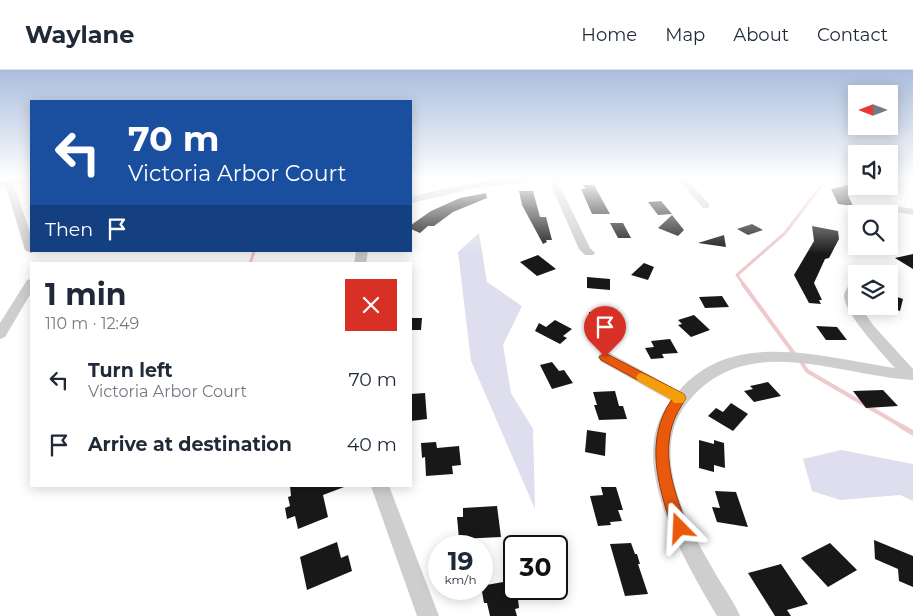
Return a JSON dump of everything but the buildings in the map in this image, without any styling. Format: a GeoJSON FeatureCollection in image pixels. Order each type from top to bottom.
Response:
{"type":"FeatureCollection","features":[{"type":"Feature","properties":{"kind":"street"},"geometry":{"type":"LineString","coordinates":[[12,203],[30,247]]}},
{"type":"Feature","properties":{"kind":"street"},"geometry":{"type":"LineString","coordinates":[[564,203],[585,249],[589,253]]}},
{"type":"Feature","properties":{"kind":"street"},"geometry":{"type":"LineString","coordinates":[[898,209],[913,212]]}},
{"type":"Feature","properties":{"kind":"street"},"geometry":{"type":"LineString","coordinates":[[0,334],[30,285]]}},
{"type":"Feature","properties":{"kind":"street"},"geometry":{"type":"LineString","coordinates":[[860,315],[912,375]]}},
{"type":"Feature","properties":{"kind":"street"},"geometry":{"type":"LineString","coordinates":[[605,357],[680,398]]}},
{"type":"Feature","properties":{"kind":"street"},"geometry":{"type":"LineString","coordinates":[[729,616],[687,543],[674,514],[666,486],[662,462],[662,441],[672,409],[680,398],[699,380],[714,370],[740,361],[767,357],[812,359],[912,375]]}},
{"type":"Feature","properties":{"kind":"street"},"geometry":{"type":"LineString","coordinates":[[380,487],[428,616]]}},
{"type":"Feature","properties":{"kind":"shaded area"},"geometry":{"type":"Polygon","coordinates":[[[479,233],[487,282],[522,306],[503,345],[511,393],[533,429],[535,509],[471,361],[458,252],[479,233]]]}},
{"type":"Feature","properties":{"kind":"shaded area"},"geometry":{"type":"Polygon","coordinates":[[[841,450],[913,464],[913,501],[900,495],[840,500],[812,491],[803,459],[841,450]]]}},
{"type":"Feature","properties":{"kind":"waterway"},"geometry":{"type":"LineString","coordinates":[[744,285],[737,275],[785,233],[808,203]]}},
{"type":"Feature","properties":{"kind":"waterway"},"geometry":{"type":"LineString","coordinates":[[251,262],[254,252]]}},
{"type":"Feature","properties":{"kind":"waterway"},"geometry":{"type":"LineString","coordinates":[[743,284],[795,355]]}},
{"type":"Feature","properties":{"kind":"waterway"},"geometry":{"type":"LineString","coordinates":[[800,360],[807,371],[903,427]]}},
{"type":"Feature","properties":{"kind":"waterway"},"geometry":{"type":"LineString","coordinates":[[901,426],[913,433]]}},
{"type":"Feature","properties":{"kind":"slow traffic"},"geometry":{"type":"LineString","coordinates":[[642,378],[680,398],[678,400]]}},
{"type":"Feature","properties":{"kind":"route"},"geometry":{"type":"LineString","coordinates":[[605,357],[680,398],[672,409],[666,426],[662,441],[662,462],[666,486],[680,528]]}}]}
